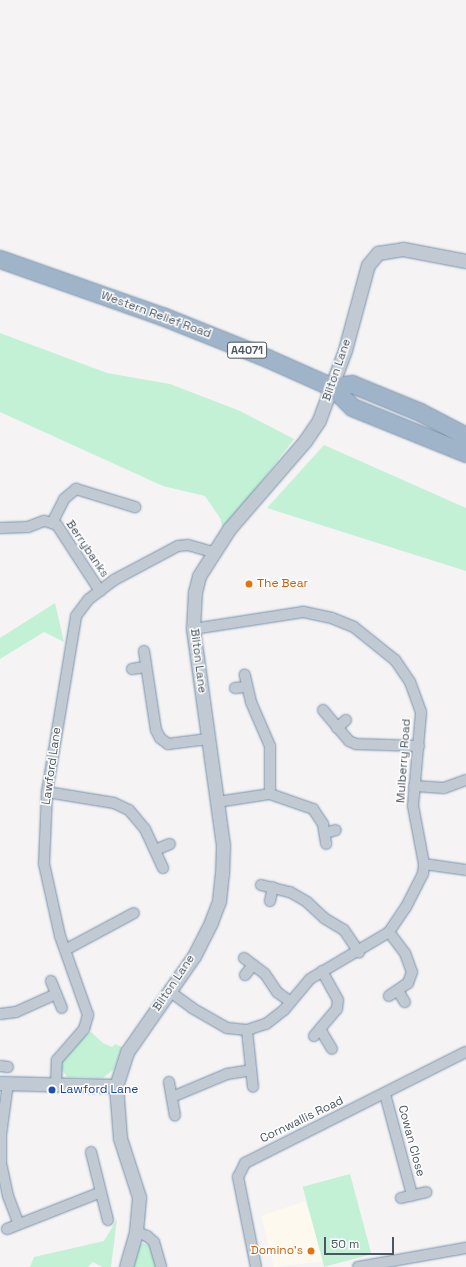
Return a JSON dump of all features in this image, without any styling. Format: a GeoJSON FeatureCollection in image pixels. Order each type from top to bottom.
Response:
{"type":"FeatureCollection","features":[{"type":"Feature","properties":{"kind":"highway","name":"Western Relief Road"},"geometry":{"type":"LineString","coordinates":[[0,259],[162,316],[332,387],[352,407],[466,453]]}},
{"type":"Feature","properties":{"kind":"highway"},"geometry":{"type":"LineString","coordinates":[[332,387],[352,384],[420,412],[466,436]]}},
{"type":"Feature","properties":{"kind":"street","name":"Bilton Lane"},"geometry":{"type":"LineString","coordinates":[[116,1086],[127,1052],[194,956],[219,901],[223,845],[193,628],[195,592],[202,570],[212,552],[253,499],[305,441],[319,420],[345,350],[368,265],[378,253],[403,249],[466,261]]}},
{"type":"Feature","properties":{"kind":"street","name":"Berrybanks"},"geometry":{"type":"LineString","coordinates":[[52,523],[64,499],[76,489],[135,506]]}},
{"type":"Feature","properties":{"kind":"street","name":"Berrybanks"},"geometry":{"type":"LineString","coordinates":[[0,528],[28,527],[44,521],[57,525],[100,591]]}},
{"type":"Feature","properties":{"kind":"street","name":"Lawford Lane"},"geometry":{"type":"LineString","coordinates":[[56,1084],[57,1060],[84,1029],[88,1015],[52,908],[44,864],[47,792],[75,620],[89,598],[114,580],[178,546],[188,545],[212,552]]}},
{"type":"Feature","properties":{"kind":"street","name":"Mulberry Road"},"geometry":{"type":"LineString","coordinates":[[193,628],[303,612],[332,618],[354,627],[395,660],[410,682],[421,712],[419,746],[414,786],[414,819],[424,864],[423,874],[406,907],[389,932],[359,952],[310,978],[292,1002],[272,1020],[247,1030]]}},
{"type":"Feature","properties":{"kind":"street"},"geometry":{"type":"LineString","coordinates":[[144,651],[145,667],[156,730],[160,738],[168,744],[208,738]]}},
{"type":"Feature","properties":{"kind":"street"},"geometry":{"type":"LineString","coordinates":[[132,669],[145,667]]}},
{"type":"Feature","properties":{"kind":"street"},"geometry":{"type":"LineString","coordinates":[[244,674],[246,686],[270,746],[270,794]]}},
{"type":"Feature","properties":{"kind":"street"},"geometry":{"type":"LineString","coordinates":[[235,688],[246,686]]}},
{"type":"Feature","properties":{"kind":"street"},"geometry":{"type":"LineString","coordinates":[[323,710],[349,741],[356,744],[419,746]]}},
{"type":"Feature","properties":{"kind":"street"},"geometry":{"type":"LineString","coordinates":[[337,728],[346,720]]}},
{"type":"Feature","properties":{"kind":"street"},"geometry":{"type":"LineString","coordinates":[[414,786],[444,788],[466,780]]}},
{"type":"Feature","properties":{"kind":"street"},"geometry":{"type":"LineString","coordinates":[[47,792],[114,803],[129,810],[145,829],[163,868]]}},
{"type":"Feature","properties":{"kind":"street"},"geometry":{"type":"LineString","coordinates":[[217,802],[270,794],[313,809],[320,816],[325,833],[326,844]]}},
{"type":"Feature","properties":{"kind":"street"},"geometry":{"type":"LineString","coordinates":[[325,833],[336,830]]}},
{"type":"Feature","properties":{"kind":"street"},"geometry":{"type":"LineString","coordinates":[[155,850],[170,844]]}},
{"type":"Feature","properties":{"kind":"street"},"geometry":{"type":"LineString","coordinates":[[424,864],[466,870]]}},
{"type":"Feature","properties":{"kind":"street"},"geometry":{"type":"LineString","coordinates":[[262,885],[290,892],[307,902],[324,918],[344,930],[359,952]]}},
{"type":"Feature","properties":{"kind":"street"},"geometry":{"type":"LineString","coordinates":[[270,901],[273,887]]}},
{"type":"Feature","properties":{"kind":"street"},"geometry":{"type":"LineString","coordinates":[[66,950],[134,913]]}},
{"type":"Feature","properties":{"kind":"street"},"geometry":{"type":"LineString","coordinates":[[389,932],[412,967],[412,977],[398,991],[389,996]]}},
{"type":"Feature","properties":{"kind":"street"},"geometry":{"type":"LineString","coordinates":[[244,958],[265,974],[277,992],[292,1002]]}},
{"type":"Feature","properties":{"kind":"street"},"geometry":{"type":"LineString","coordinates":[[245,975],[253,965]]}},
{"type":"Feature","properties":{"kind":"street"},"geometry":{"type":"LineString","coordinates":[[322,971],[338,1000],[337,1009],[317,1033],[332,1049]]}},
{"type":"Feature","properties":{"kind":"street"},"geometry":{"type":"LineString","coordinates":[[51,981],[62,1008]]}},
{"type":"Feature","properties":{"kind":"street"},"geometry":{"type":"LineString","coordinates":[[169,991],[218,1025],[247,1030],[250,1070],[253,1087]]}},
{"type":"Feature","properties":{"kind":"street"},"geometry":{"type":"LineString","coordinates":[[398,991],[405,1002]]}},
{"type":"Feature","properties":{"kind":"street"},"geometry":{"type":"LineString","coordinates":[[0,1014],[16,1012],[56,994]]}},
{"type":"Feature","properties":{"kind":"street","name":"Cornwallis Road"},"geometry":{"type":"LineString","coordinates":[[256,1267],[238,1177],[245,1163],[466,1052]]}},
{"type":"Feature","properties":{"kind":"street"},"geometry":{"type":"LineString","coordinates":[[172,1097],[226,1074],[250,1070]]}},
{"type":"Feature","properties":{"kind":"street"},"geometry":{"type":"LineString","coordinates":[[169,1082],[175,1114]]}},
{"type":"Feature","properties":{"kind":"street"},"geometry":{"type":"LineString","coordinates":[[19,1224],[8,1196],[1,1163],[4,1083],[116,1086],[120,1138],[139,1197],[136,1232],[126,1267]]}},
{"type":"Feature","properties":{"kind":"street","name":"Cowan Close"},"geometry":{"type":"LineString","coordinates":[[385,1094],[412,1195]]}},
{"type":"Feature","properties":{"kind":"street"},"geometry":{"type":"LineString","coordinates":[[91,1152],[99,1193],[108,1220]]}},
{"type":"Feature","properties":{"kind":"street","name":"Cowan Close"},"geometry":{"type":"LineString","coordinates":[[401,1198],[426,1192]]}},
{"type":"Feature","properties":{"kind":"street"},"geometry":{"type":"LineString","coordinates":[[7,1229],[99,1193]]}},
{"type":"Feature","properties":{"kind":"street"},"geometry":{"type":"LineString","coordinates":[[136,1232],[147,1236],[154,1242],[161,1267]]}},
{"type":"Feature","properties":{"kind":"street"},"geometry":{"type":"LineString","coordinates":[[358,1267],[407,1263],[466,1248]]}},
{"type":"Feature","properties":{"kind":"shaded area"},"geometry":{"type":"Polygon","coordinates":[[[305,1201],[325,1261],[274,1267],[261,1216],[305,1201]]]}},
{"type":"Feature","properties":{"kind":"green space"},"geometry":{"type":"Polygon","coordinates":[[[0,333],[107,373],[170,384],[240,411],[294,439],[224,530],[220,518],[205,496],[163,486],[0,412],[0,333]]]}},
{"type":"Feature","properties":{"kind":"green space"},"geometry":{"type":"Polygon","coordinates":[[[324,445],[466,508],[466,571],[267,508],[324,445]]]}},
{"type":"Feature","properties":{"kind":"green space"},"geometry":{"type":"Polygon","coordinates":[[[55,603],[64,642],[44,632],[0,659],[0,638],[55,603]]]}},
{"type":"Feature","properties":{"kind":"green space"},"geometry":{"type":"Polygon","coordinates":[[[91,1032],[103,1043],[112,1047],[115,1044],[122,1047],[113,1070],[103,1078],[67,1077],[60,1067],[63,1058],[83,1037],[91,1032]]]}},
{"type":"Feature","properties":{"kind":"green space"},"geometry":{"type":"Polygon","coordinates":[[[350,1174],[371,1254],[324,1267],[303,1187],[350,1174]]]}},
{"type":"Feature","properties":{"kind":"green space"},"geometry":{"type":"Polygon","coordinates":[[[117,1219],[111,1267],[102,1267],[93,1262],[88,1267],[30,1267],[34,1257],[104,1241],[117,1219]]]}},
{"type":"Feature","properties":{"kind":"green space"},"geometry":{"type":"Polygon","coordinates":[[[143,1243],[149,1246],[154,1253],[157,1267],[133,1267],[138,1246],[143,1243]]]}},
{"type":"Feature","properties":{"kind":"place","name":"The Bear"},"geometry":{"type":"Point","coordinates":[249,584]}},
{"type":"Feature","properties":{"kind":"place","name":"Lawford Lane"},"geometry":{"type":"Point","coordinates":[52,1090]}},
{"type":"Feature","properties":{"kind":"place","name":"Domino's"},"geometry":{"type":"Point","coordinates":[311,1251]}}]}
